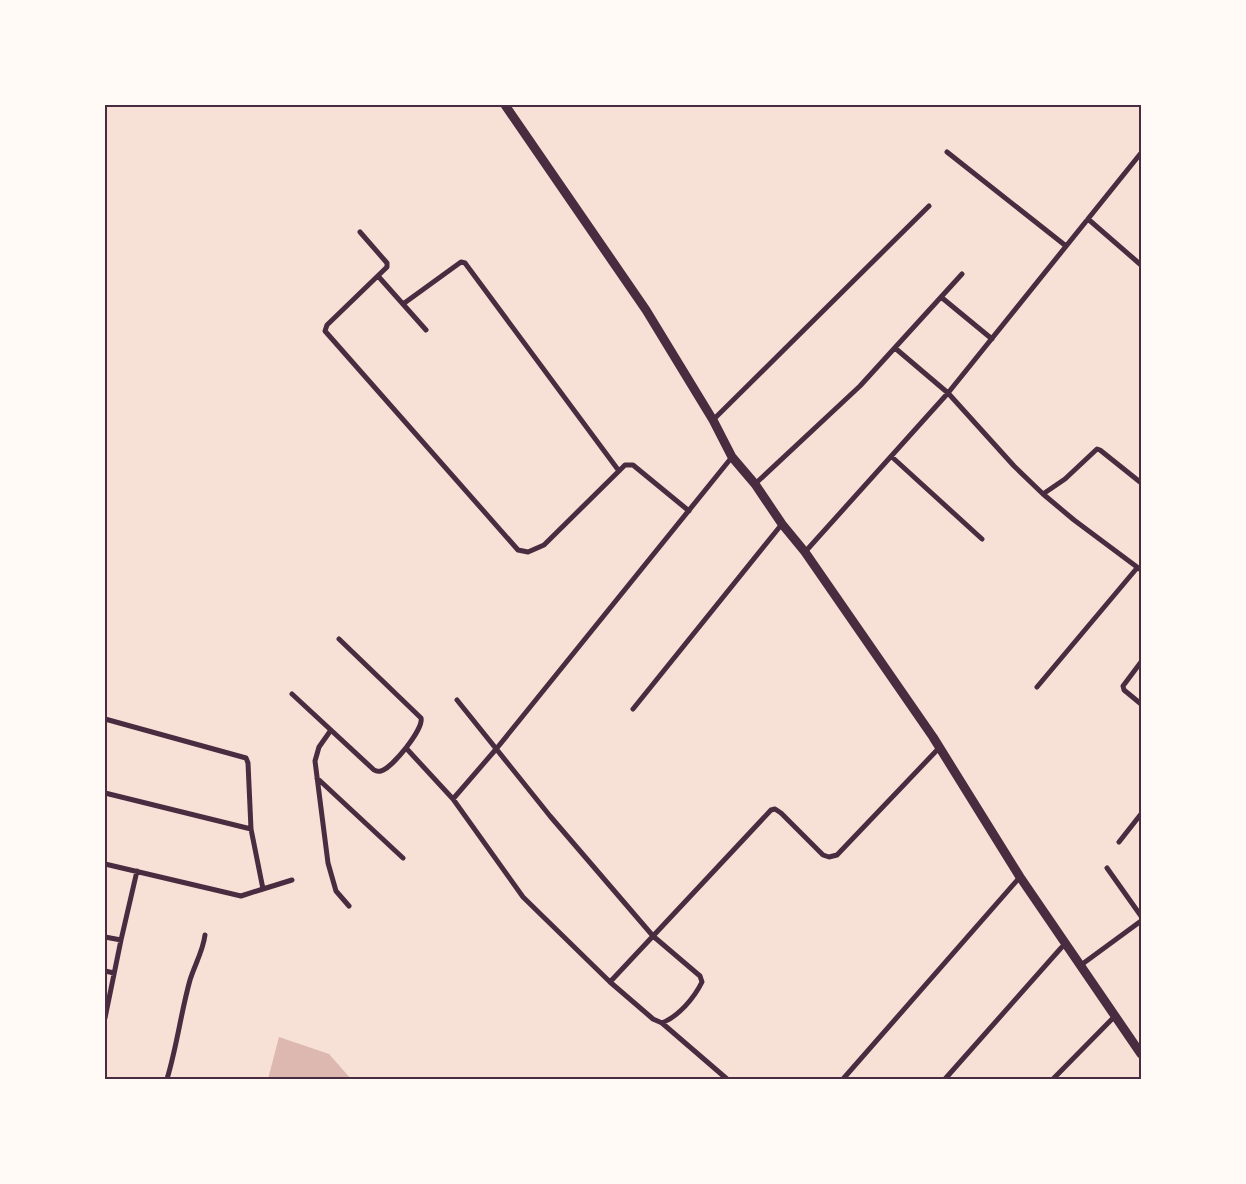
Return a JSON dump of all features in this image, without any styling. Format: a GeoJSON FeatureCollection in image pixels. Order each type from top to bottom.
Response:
{"type":"FeatureCollection","features":[{"type":"Feature","properties":{"kind":"main road"},"geometry":{"type":"LineString","coordinates":[[505,105],[646,310],[713,420],[732,458],[755,484],[782,524],[805,552],[940,748],[1020,877],[1141,1054]]}},
{"type":"Feature","properties":{"kind":"street"},"geometry":{"type":"LineString","coordinates":[[947,152],[1066,246]]}},
{"type":"Feature","properties":{"kind":"street"},"geometry":{"type":"LineString","coordinates":[[805,552],[948,393],[1141,153]]}},
{"type":"Feature","properties":{"kind":"street"},"geometry":{"type":"LineString","coordinates":[[713,420],[929,206]]}},
{"type":"Feature","properties":{"kind":"street"},"geometry":{"type":"LineString","coordinates":[[1088,219],[1141,266]]}},
{"type":"Feature","properties":{"kind":"street"},"geometry":{"type":"LineString","coordinates":[[360,232],[387,263],[384,271],[327,325],[325,331],[518,550],[528,552],[544,545],[626,465],[633,465],[689,511]]}},
{"type":"Feature","properties":{"kind":"street"},"geometry":{"type":"LineString","coordinates":[[403,304],[461,262],[465,263],[619,471]]}},
{"type":"Feature","properties":{"kind":"street"},"geometry":{"type":"LineString","coordinates":[[755,484],[860,386],[962,274]]}},
{"type":"Feature","properties":{"kind":"street"},"geometry":{"type":"LineString","coordinates":[[378,276],[426,330]]}},
{"type":"Feature","properties":{"kind":"street"},"geometry":{"type":"LineString","coordinates":[[941,297],[992,339]]}},
{"type":"Feature","properties":{"kind":"street"},"geometry":{"type":"LineString","coordinates":[[894,348],[948,393],[1014,466],[1043,494],[1139,569],[1037,687]]}},
{"type":"Feature","properties":{"kind":"street"},"geometry":{"type":"LineString","coordinates":[[1043,494],[1065,478],[1097,449],[1140,482]]}},
{"type":"Feature","properties":{"kind":"street"},"geometry":{"type":"LineString","coordinates":[[892,457],[982,538]]}},
{"type":"Feature","properties":{"kind":"street"},"geometry":{"type":"LineString","coordinates":[[453,799],[497,748],[732,458]]}},
{"type":"Feature","properties":{"kind":"street"},"geometry":{"type":"LineString","coordinates":[[633,709],[782,524]]}},
{"type":"Feature","properties":{"kind":"street"},"geometry":{"type":"LineString","coordinates":[[292,694],[378,772],[384,770],[406,748],[422,724],[421,718],[339,639]]}},
{"type":"Feature","properties":{"kind":"street"},"geometry":{"type":"LineString","coordinates":[[1141,662],[1123,686],[1124,690],[1141,704]]}},
{"type":"Feature","properties":{"kind":"street"},"geometry":{"type":"LineString","coordinates":[[457,700],[550,816],[653,936],[700,976],[702,982],[698,990],[671,1020],[662,1023]]}},
{"type":"Feature","properties":{"kind":"street"},"geometry":{"type":"LineString","coordinates":[[105,719],[246,758],[248,762],[251,829],[262,889]]}},
{"type":"Feature","properties":{"kind":"street"},"geometry":{"type":"LineString","coordinates":[[331,730],[319,747],[315,761],[328,863],[336,892],[349,906]]}},
{"type":"Feature","properties":{"kind":"street"},"geometry":{"type":"LineString","coordinates":[[406,748],[453,799],[523,897],[610,982],[653,1019],[662,1023],[727,1079]]}},
{"type":"Feature","properties":{"kind":"street"},"geometry":{"type":"LineString","coordinates":[[610,982],[771,810],[781,813],[823,855],[829,857],[837,855],[940,748]]}},
{"type":"Feature","properties":{"kind":"street"},"geometry":{"type":"LineString","coordinates":[[317,778],[403,858]]}},
{"type":"Feature","properties":{"kind":"street"},"geometry":{"type":"LineString","coordinates":[[105,793],[251,829]]}},
{"type":"Feature","properties":{"kind":"street"},"geometry":{"type":"LineString","coordinates":[[1119,842],[1141,814]]}},
{"type":"Feature","properties":{"kind":"street"},"geometry":{"type":"LineString","coordinates":[[1136,820],[1141,825]]}},
{"type":"Feature","properties":{"kind":"street"},"geometry":{"type":"LineString","coordinates":[[105,864],[241,896],[292,880]]}},
{"type":"Feature","properties":{"kind":"street"},"geometry":{"type":"LineString","coordinates":[[1107,868],[1141,916]]}},
{"type":"Feature","properties":{"kind":"street"},"geometry":{"type":"LineString","coordinates":[[105,1018],[120,940],[137,871]]}},
{"type":"Feature","properties":{"kind":"street"},"geometry":{"type":"LineString","coordinates":[[843,1079],[1020,877]]}},
{"type":"Feature","properties":{"kind":"street"},"geometry":{"type":"LineString","coordinates":[[1081,965],[1141,921]]}},
{"type":"Feature","properties":{"kind":"street"},"geometry":{"type":"LineString","coordinates":[[167,1079],[176,1049],[190,981],[204,947],[205,935]]}},
{"type":"Feature","properties":{"kind":"street"},"geometry":{"type":"LineString","coordinates":[[105,936],[120,940]]}},
{"type":"Feature","properties":{"kind":"street"},"geometry":{"type":"LineString","coordinates":[[945,1079],[1066,943]]}},
{"type":"Feature","properties":{"kind":"street"},"geometry":{"type":"LineString","coordinates":[[105,971],[114,973]]}},
{"type":"Feature","properties":{"kind":"street"},"geometry":{"type":"LineString","coordinates":[[1053,1079],[1115,1016]]}},
{"type":"Feature","properties":{"kind":"shaded area"},"geometry":{"type":"Polygon","coordinates":[[[279,1037],[329,1054],[351,1079],[268,1079],[279,1037]]]}}]}
